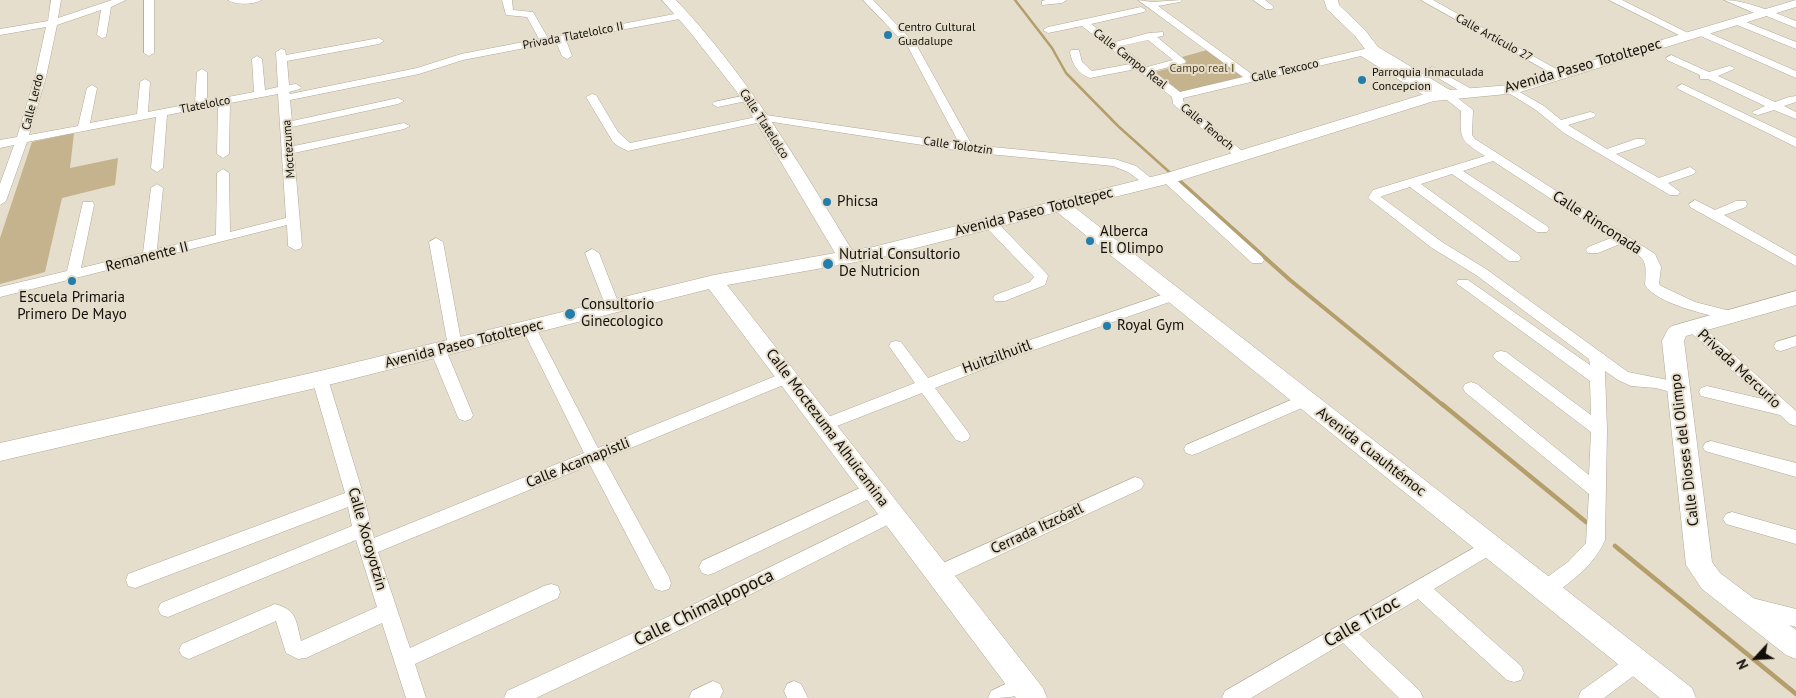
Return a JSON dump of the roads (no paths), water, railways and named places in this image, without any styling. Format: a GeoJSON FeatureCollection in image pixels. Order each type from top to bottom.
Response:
{"type":"FeatureCollection","features":[{"type":"Feature","properties":{"kind":"main road","name":"Calle Tlatelolco"},"geometry":{"type":"LineString","coordinates":[[669,0],[685,15],[761,118],[847,257]]}},
{"type":"Feature","properties":{"kind":"main road"},"geometry":{"type":"LineString","coordinates":[[1331,0],[1332,6],[1360,33],[1368,51],[1439,95]]}},
{"type":"Feature","properties":{"kind":"main road","name":"Avenida Paseo Totoltepec"},"geometry":{"type":"LineString","coordinates":[[0,452],[320,379],[714,282],[909,244],[1167,179],[1439,95],[1511,90],[1796,3]]}},
{"type":"Feature","properties":{"kind":"main road","name":"Avenida Cuauhtémoc"},"geometry":{"type":"LineString","coordinates":[[1060,205],[1682,698]]}},
{"type":"Feature","properties":{"kind":"main road","name":"Calle Moctezuma Alhuicamina"},"geometry":{"type":"LineString","coordinates":[[714,282],[1028,691]]}},
{"type":"Feature","properties":{"kind":"main road","name":"Calle Dioses del Olimpo"},"geometry":{"type":"LineString","coordinates":[[1796,298],[1680,331],[1673,337],[1699,565],[1710,581],[1796,646]]}},
{"type":"Feature","properties":{"kind":"street","name":"Calle Lerdo"},"geometry":{"type":"LineString","coordinates":[[0,201],[23,140],[53,23],[56,0]]}},
{"type":"Feature","properties":{"kind":"street"},"geometry":{"type":"LineString","coordinates":[[0,32],[53,23],[121,0]]}},
{"type":"Feature","properties":{"kind":"street"},"geometry":{"type":"LineString","coordinates":[[149,0],[149,53]]}},
{"type":"Feature","properties":{"kind":"street"},"geometry":{"type":"LineString","coordinates":[[233,0],[256,0]]}},
{"type":"Feature","properties":{"kind":"street"},"geometry":{"type":"LineString","coordinates":[[507,0],[509,13],[530,14],[545,42]]}},
{"type":"Feature","properties":{"kind":"street"},"geometry":{"type":"LineString","coordinates":[[868,0],[912,46],[968,148]]}},
{"type":"Feature","properties":{"kind":"street"},"geometry":{"type":"LineString","coordinates":[[1045,3],[1062,0]]}},
{"type":"Feature","properties":{"kind":"street"},"geometry":{"type":"LineString","coordinates":[[1048,30],[1145,5],[1177,0]]}},
{"type":"Feature","properties":{"kind":"street"},"geometry":{"type":"LineString","coordinates":[[1258,0],[1269,7]]}},
{"type":"Feature","properties":{"kind":"street","name":"Calle Artículo 27"},"geometry":{"type":"LineString","coordinates":[[1426,0],[1562,75]]}},
{"type":"Feature","properties":{"kind":"street"},"geometry":{"type":"LineString","coordinates":[[1614,0],[1796,75]]}},
{"type":"Feature","properties":{"kind":"street"},"geometry":{"type":"LineString","coordinates":[[1729,0],[1796,46]]}},
{"type":"Feature","properties":{"kind":"street"},"geometry":{"type":"LineString","coordinates":[[1145,5],[1252,79]]}},
{"type":"Feature","properties":{"kind":"street"},"geometry":{"type":"LineString","coordinates":[[102,36],[106,6]]}},
{"type":"Feature","properties":{"kind":"street","name":"Privada Tlatelolco II"},"geometry":{"type":"LineString","coordinates":[[284,94],[419,71],[444,61],[461,57],[685,15]]}},
{"type":"Feature","properties":{"kind":"street"},"geometry":{"type":"LineString","coordinates":[[1753,16],[1796,25]]}},
{"type":"Feature","properties":{"kind":"street"},"geometry":{"type":"LineString","coordinates":[[1753,16],[1796,36]]}},
{"type":"Feature","properties":{"kind":"street","name":"Calle Campo Real"},"geometry":{"type":"LineString","coordinates":[[1083,22],[1178,96]]}},
{"type":"Feature","properties":{"kind":"street"},"geometry":{"type":"LineString","coordinates":[[1075,52],[1077,63],[1090,75],[1181,61],[1155,35],[1113,45]]}},
{"type":"Feature","properties":{"kind":"street"},"geometry":{"type":"LineString","coordinates":[[560,39],[568,56]]}},
{"type":"Feature","properties":{"kind":"street","name":"Moctezuma"},"geometry":{"type":"LineString","coordinates":[[295,246],[282,60],[379,45]]}},
{"type":"Feature","properties":{"kind":"street","name":"Calle Texcoco"},"geometry":{"type":"LineString","coordinates":[[1178,96],[1368,51]]}},
{"type":"Feature","properties":{"kind":"street"},"geometry":{"type":"LineString","coordinates":[[1671,58],[1796,116]]}},
{"type":"Feature","properties":{"kind":"street"},"geometry":{"type":"LineString","coordinates":[[257,59],[260,95]]}},
{"type":"Feature","properties":{"kind":"street"},"geometry":{"type":"LineString","coordinates":[[1693,82],[1729,69]]}},
{"type":"Feature","properties":{"kind":"street","name":"Tlatelolco"},"geometry":{"type":"LineString","coordinates":[[0,144],[260,95],[284,94],[386,70]]}},
{"type":"Feature","properties":{"kind":"street"},"geometry":{"type":"LineString","coordinates":[[1432,70],[1470,93]]}},
{"type":"Feature","properties":{"kind":"street"},"geometry":{"type":"LineString","coordinates":[[201,106],[202,72]]}},
{"type":"Feature","properties":{"kind":"street"},"geometry":{"type":"LineString","coordinates":[[142,117],[146,82]]}},
{"type":"Feature","properties":{"kind":"street"},"geometry":{"type":"LineString","coordinates":[[1682,87],[1796,142]]}},
{"type":"Feature","properties":{"kind":"street"},"geometry":{"type":"LineString","coordinates":[[83,129],[92,88]]}},
{"type":"Feature","properties":{"kind":"street"},"geometry":{"type":"LineString","coordinates":[[1511,90],[1540,108],[1559,124],[1674,192]]}},
{"type":"Feature","properties":{"kind":"street","name":"Calle Rinconada"},"geometry":{"type":"LineString","coordinates":[[1439,95],[1467,110],[1468,138],[1494,157],[1643,252],[1654,262],[1651,281],[1656,290],[1691,306],[1733,316]]}},
{"type":"Feature","properties":{"kind":"street","name":"Calle Tenoch"},"geometry":{"type":"LineString","coordinates":[[1178,96],[1177,102],[1242,156]]}},
{"type":"Feature","properties":{"kind":"street","name":"Calle Tolotzin"},"geometry":{"type":"LineString","coordinates":[[592,97],[598,104],[615,138],[621,144],[628,147],[761,118],[968,148],[1115,164],[1167,179],[1257,260]]}},
{"type":"Feature","properties":{"kind":"street"},"geometry":{"type":"LineString","coordinates":[[718,104],[747,98]]}},
{"type":"Feature","properties":{"kind":"street"},"geometry":{"type":"LineString","coordinates":[[1758,112],[1793,99]]}},
{"type":"Feature","properties":{"kind":"street"},"geometry":{"type":"LineString","coordinates":[[287,125],[398,101]]}},
{"type":"Feature","properties":{"kind":"street"},"geometry":{"type":"LineString","coordinates":[[223,154],[224,102]]}},
{"type":"Feature","properties":{"kind":"street"},"geometry":{"type":"LineString","coordinates":[[157,168],[162,113]]}},
{"type":"Feature","properties":{"kind":"street"},"geometry":{"type":"LineString","coordinates":[[1559,124],[1590,115]]}},
{"type":"Feature","properties":{"kind":"street"},"geometry":{"type":"LineString","coordinates":[[289,151],[404,126]]}},
{"type":"Feature","properties":{"kind":"street"},"geometry":{"type":"LineString","coordinates":[[1606,153],[1640,142]]}},
{"type":"Feature","properties":{"kind":"street"},"geometry":{"type":"LineString","coordinates":[[1494,157],[1414,184],[1377,193],[1374,198],[1444,250],[1490,279],[1597,359],[1631,380],[1656,382],[1678,388]]}},
{"type":"Feature","properties":{"kind":"street"},"geometry":{"type":"LineString","coordinates":[[1454,170],[1542,229]]}},
{"type":"Feature","properties":{"kind":"street"},"geometry":{"type":"LineString","coordinates":[[1658,183],[1690,171]]}},
{"type":"Feature","properties":{"kind":"street"},"geometry":{"type":"LineString","coordinates":[[223,173],[223,238]]}},
{"type":"Feature","properties":{"kind":"street"},"geometry":{"type":"LineString","coordinates":[[1414,184],[1514,258]]}},
{"type":"Feature","properties":{"kind":"street"},"geometry":{"type":"LineString","coordinates":[[149,256],[157,188]]}},
{"type":"Feature","properties":{"kind":"street"},"geometry":{"type":"LineString","coordinates":[[1695,204],[1796,262]]}},
{"type":"Feature","properties":{"kind":"street"},"geometry":{"type":"LineString","coordinates":[[1713,215],[1741,204]]}},
{"type":"Feature","properties":{"kind":"street"},"geometry":{"type":"LineString","coordinates":[[73,274],[88,205]]}},
{"type":"Feature","properties":{"kind":"street","name":"Remanente II"},"geometry":{"type":"LineString","coordinates":[[0,292],[293,220]]}},
{"type":"Feature","properties":{"kind":"street"},"geometry":{"type":"LineString","coordinates":[[990,223],[1041,276],[1040,282],[1035,285],[1000,298]]}},
{"type":"Feature","properties":{"kind":"street"},"geometry":{"type":"LineString","coordinates":[[1593,250],[1622,238]]}},
{"type":"Feature","properties":{"kind":"street"},"geometry":{"type":"LineString","coordinates":[[436,242],[447,348],[465,415]]}},
{"type":"Feature","properties":{"kind":"street"},"geometry":{"type":"LineString","coordinates":[[592,254],[613,307]]}},
{"type":"Feature","properties":{"kind":"street"},"geometry":{"type":"LineString","coordinates":[[1463,283],[1598,379]]}},
{"type":"Feature","properties":{"kind":"street","name":"Huitzilhuitl"},"geometry":{"type":"LineString","coordinates":[[824,425],[924,385],[1089,324],[1173,296]]}},
{"type":"Feature","properties":{"kind":"street","name":"Privada Mercurio"},"geometry":{"type":"LineString","coordinates":[[1694,327],[1790,415]]}},
{"type":"Feature","properties":{"kind":"street"},"geometry":{"type":"LineString","coordinates":[[529,328],[594,456],[662,583]]}},
{"type":"Feature","properties":{"kind":"street"},"geometry":{"type":"LineString","coordinates":[[1781,346],[1796,341]]}},
{"type":"Feature","properties":{"kind":"street"},"geometry":{"type":"LineString","coordinates":[[896,346],[962,436]]}},
{"type":"Feature","properties":{"kind":"street"},"geometry":{"type":"LineString","coordinates":[[1501,356],[1599,430]]}},
{"type":"Feature","properties":{"kind":"street"},"geometry":{"type":"LineString","coordinates":[[1546,589],[1588,555],[1594,548],[1596,540],[1599,430],[1597,359]]}},
{"type":"Feature","properties":{"kind":"street","name":"Calle Acamapistli"},"geometry":{"type":"LineString","coordinates":[[369,548],[788,377]]}},
{"type":"Feature","properties":{"kind":"street","name":"Calle Xocoyotzin"},"geometry":{"type":"LineString","coordinates":[[320,379],[355,497],[362,530],[416,698]]}},
{"type":"Feature","properties":{"kind":"street"},"geometry":{"type":"LineString","coordinates":[[1471,388],[1598,492]]}},
{"type":"Feature","properties":{"kind":"street","name":"Privada Mercurio"},"geometry":{"type":"LineString","coordinates":[[1707,392],[1790,415]]}},
{"type":"Feature","properties":{"kind":"street"},"geometry":{"type":"LineString","coordinates":[[1192,449],[1305,400]]}},
{"type":"Feature","properties":{"kind":"street"},"geometry":{"type":"LineString","coordinates":[[1711,447],[1796,470]]}},
{"type":"Feature","properties":{"kind":"street","name":"Cerrada Itzcóatl"},"geometry":{"type":"LineString","coordinates":[[939,574],[1134,484]]}},
{"type":"Feature","properties":{"kind":"street"},"geometry":{"type":"LineString","coordinates":[[708,567],[873,489]]}},
{"type":"Feature","properties":{"kind":"street"},"geometry":{"type":"LineString","coordinates":[[135,580],[355,497]]}},
{"type":"Feature","properties":{"kind":"street","name":"Calle Chimalpopoca"},"geometry":{"type":"LineString","coordinates":[[514,698],[679,621],[893,514]]}},
{"type":"Feature","properties":{"kind":"street"},"geometry":{"type":"LineString","coordinates":[[1732,520],[1796,537]]}},
{"type":"Feature","properties":{"kind":"street"},"geometry":{"type":"LineString","coordinates":[[168,609],[362,530]]}},
{"type":"Feature","properties":{"kind":"street","name":"Calle Tizoc"},"geometry":{"type":"LineString","coordinates":[[1232,698],[1491,546]]}},
{"type":"Feature","properties":{"kind":"street"},"geometry":{"type":"LineString","coordinates":[[1419,588],[1514,673]]}},
{"type":"Feature","properties":{"kind":"street"},"geometry":{"type":"LineString","coordinates":[[404,660],[551,592]]}},
{"type":"Feature","properties":{"kind":"street"},"geometry":{"type":"LineString","coordinates":[[1742,604],[1796,618]]}},
{"type":"Feature","properties":{"kind":"street"},"geometry":{"type":"LineString","coordinates":[[189,650],[275,612],[282,614],[286,619],[293,647],[298,650],[306,649],[389,611]]}},
{"type":"Feature","properties":{"kind":"street"},"geometry":{"type":"LineString","coordinates":[[1344,632],[1413,698]]}},
{"type":"Feature","properties":{"kind":"street"},"geometry":{"type":"LineString","coordinates":[[1588,698],[1637,662]]}},
{"type":"Feature","properties":{"kind":"street"},"geometry":{"type":"LineString","coordinates":[[998,698],[1028,691]]}},
{"type":"Feature","properties":{"kind":"waterway"},"geometry":{"type":"LineString","coordinates":[[1015,0],[1052,48],[1066,73],[1118,126],[1176,178]]}},
{"type":"Feature","properties":{"kind":"waterway"},"geometry":{"type":"LineString","coordinates":[[1174,176],[1290,280],[1444,406]]}},
{"type":"Feature","properties":{"kind":"waterway"},"geometry":{"type":"LineString","coordinates":[[1442,404],[1586,522]]}},
{"type":"Feature","properties":{"kind":"waterway"},"geometry":{"type":"LineString","coordinates":[[1615,546],[1796,694]]}},
{"type":"Feature","properties":{"kind":"place","name":"Centro Cultural Guadalupe"},"geometry":{"type":"Point","coordinates":[888,35]}},
{"type":"Feature","properties":{"kind":"place","name":"Parroquia Inmaculada Concepcion"},"geometry":{"type":"Point","coordinates":[1362,80]}},
{"type":"Feature","properties":{"kind":"place","name":"Phicsa"},"geometry":{"type":"Point","coordinates":[827,202]}},
{"type":"Feature","properties":{"kind":"place","name":"Alberca El Olimpo"},"geometry":{"type":"Point","coordinates":[1090,241]}},
{"type":"Feature","properties":{"kind":"place","name":"Nutrial Consultorio De Nutricion"},"geometry":{"type":"Point","coordinates":[828,264]}},
{"type":"Feature","properties":{"kind":"place","name":"Escuela Primaria Primero De Mayo"},"geometry":{"type":"Point","coordinates":[72,281]}},
{"type":"Feature","properties":{"kind":"place","name":"Consultorio Ginecologico"},"geometry":{"type":"Point","coordinates":[570,314]}},
{"type":"Feature","properties":{"kind":"place","name":"Royal Gym"},"geometry":{"type":"Point","coordinates":[1107,326]}},
{"type":"Feature","properties":{"kind":"park label","name":"Campo real I"},"geometry":{"type":"Point","coordinates":[1202,69]}}]}
